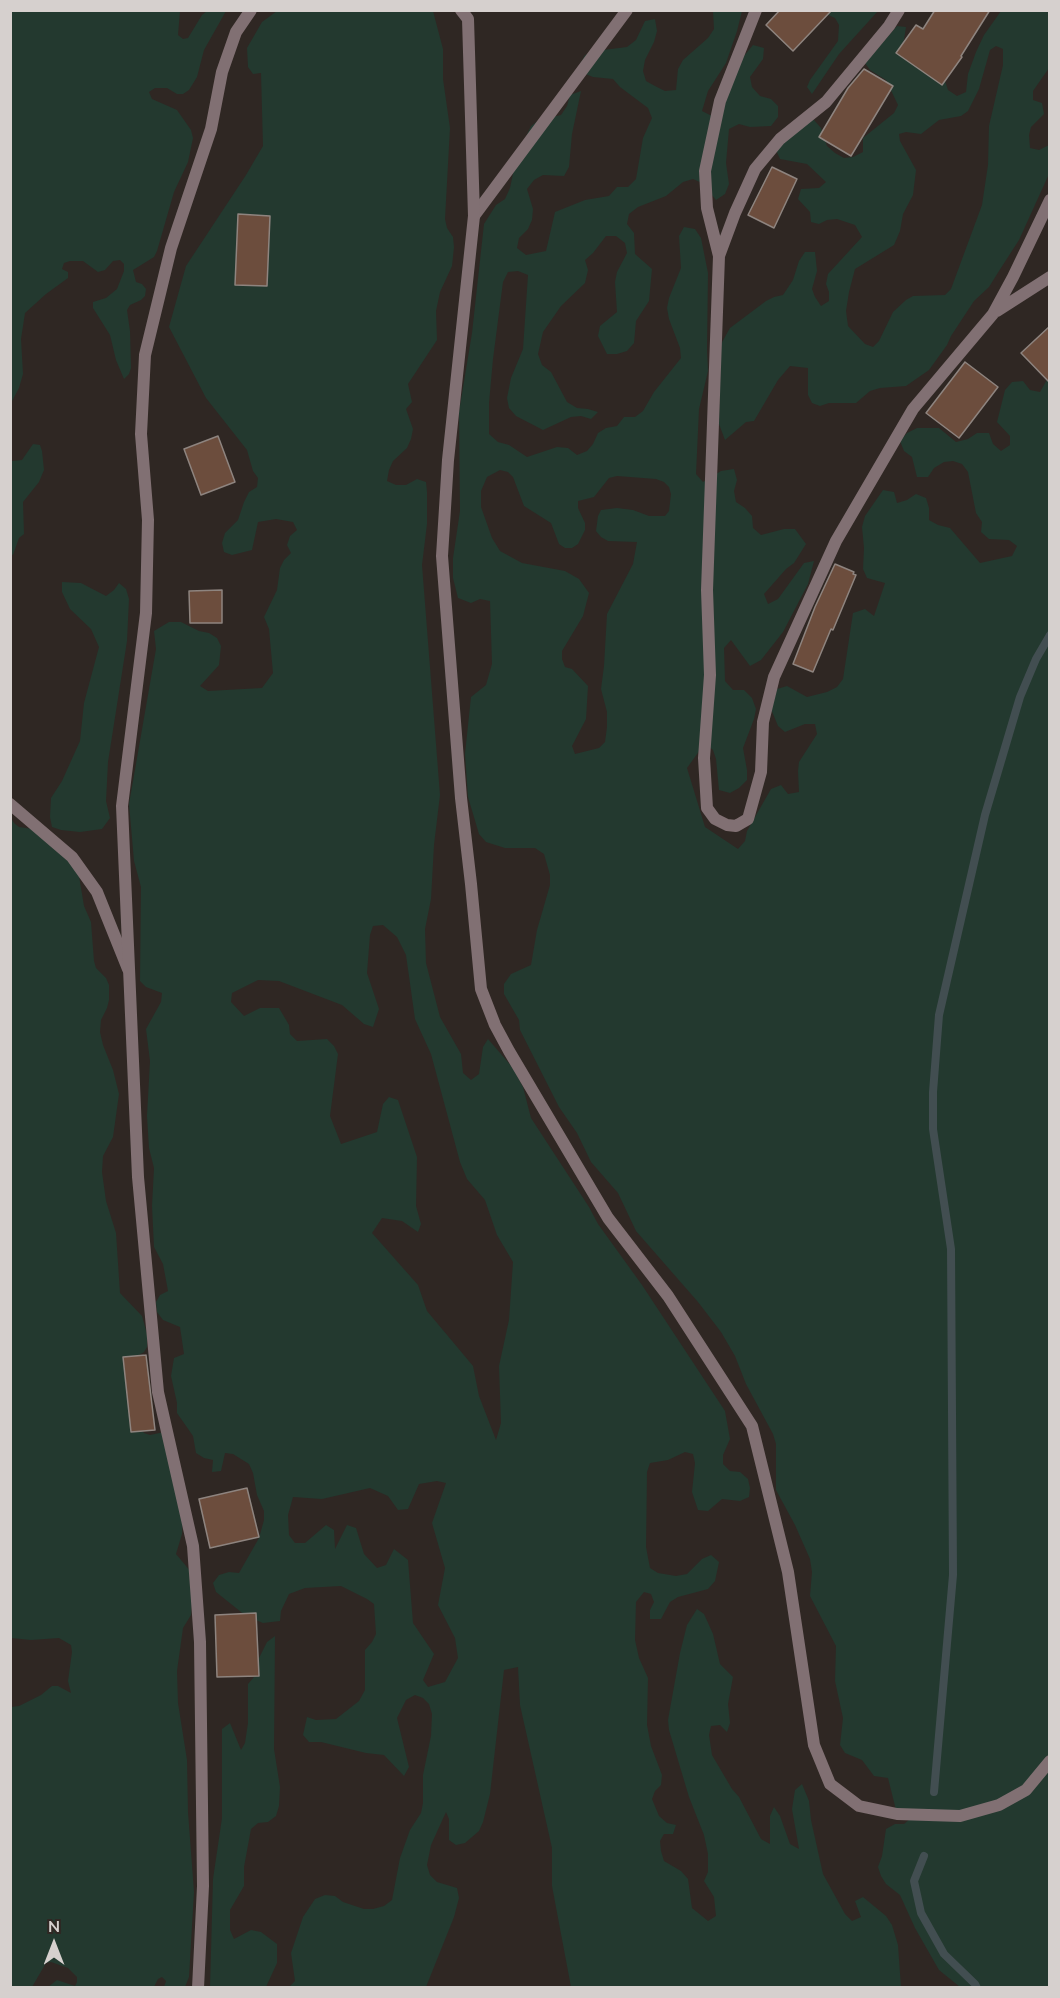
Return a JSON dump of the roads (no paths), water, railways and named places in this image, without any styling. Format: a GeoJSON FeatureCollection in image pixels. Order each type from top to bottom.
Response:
{"type":"FeatureCollection","features":[{"type":"Feature","properties":{"kind":"street"},"geometry":{"type":"LineString","coordinates":[[198,1988],[203,1886],[200,1642],[193,1546],[158,1392],[138,1177],[122,806],[146,613],[148,520],[141,434],[145,356],[171,248],[211,129],[222,72],[236,32],[251,10]]}},
{"type":"Feature","properties":{"kind":"street"},"geometry":{"type":"LineString","coordinates":[[461,10],[468,19],[474,216],[448,460],[442,556],[460,798],[481,989],[495,1025],[509,1051],[608,1218],[668,1296],[752,1426],[788,1572],[814,1745],[830,1784],[859,1806],[897,1814],[960,1815],[999,1805],[1026,1790],[1050,1761]]}},
{"type":"Feature","properties":{"kind":"street"},"geometry":{"type":"LineString","coordinates":[[474,216],[627,10]]}},
{"type":"Feature","properties":{"kind":"street"},"geometry":{"type":"LineString","coordinates":[[756,10],[720,100],[705,171],[707,208],[719,256],[707,590],[710,675],[704,758],[707,808],[715,819],[727,825],[736,826],[748,819],[761,772],[763,722],[774,677],[836,541],[913,409],[993,314],[1050,200]]}},
{"type":"Feature","properties":{"kind":"street"},"geometry":{"type":"LineString","coordinates":[[719,256],[755,169],[780,139],[826,102],[889,26],[899,10]]}},
{"type":"Feature","properties":{"kind":"street"},"geometry":{"type":"LineString","coordinates":[[993,314],[1050,277]]}},
{"type":"Feature","properties":{"kind":"street"},"geometry":{"type":"LineString","coordinates":[[10,804],[72,857],[97,892],[129,971]]}},
{"type":"Feature","properties":{"kind":"waterway"},"geometry":{"type":"LineString","coordinates":[[934,1792],[953,1575],[951,1249],[933,1129],[933,1092],[939,1015],[985,815],[1020,697],[1036,659],[1050,635]]}},
{"type":"Feature","properties":{"kind":"waterway"},"geometry":{"type":"LineString","coordinates":[[924,1856],[914,1881],[921,1913],[944,1954],[977,1988]]}}]}
